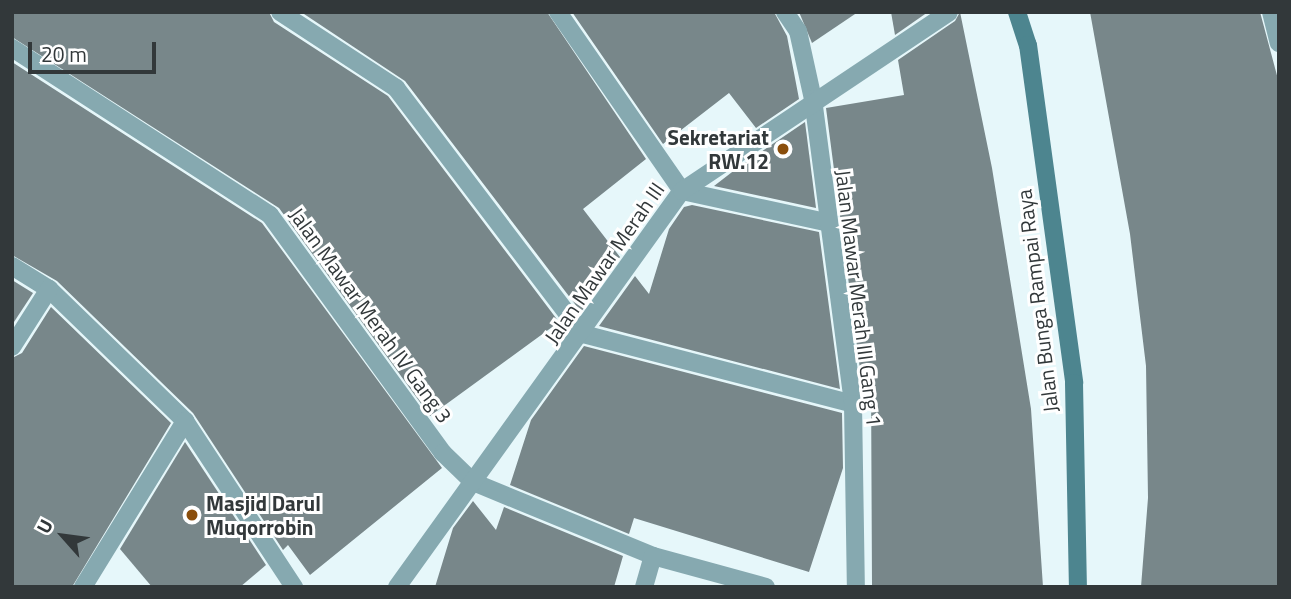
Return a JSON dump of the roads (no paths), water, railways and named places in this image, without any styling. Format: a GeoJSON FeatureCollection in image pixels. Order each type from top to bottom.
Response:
{"type":"FeatureCollection","features":[{"type":"Feature","properties":{"kind":"street"},"geometry":{"type":"LineString","coordinates":[[280,12],[396,88],[583,334],[853,404]]}},
{"type":"Feature","properties":{"kind":"street"},"geometry":{"type":"LineString","coordinates":[[558,12],[682,191],[825,222]]}},
{"type":"Feature","properties":{"kind":"street","name":"Jalan Mawar Merah III Gang 1"},"geometry":{"type":"LineString","coordinates":[[785,12],[799,31],[813,99],[825,222],[853,404],[856,587]]}},
{"type":"Feature","properties":{"kind":"street","name":"Jalan Mawar Merah III"},"geometry":{"type":"LineString","coordinates":[[397,587],[583,334],[682,191],[813,99],[948,12]]}},
{"type":"Feature","properties":{"kind":"street","name":"Jalan Bunga Rampai Raya"},"geometry":{"type":"LineString","coordinates":[[1017,12],[1028,45],[1074,383],[1078,587]]}},
{"type":"Feature","properties":{"kind":"street"},"geometry":{"type":"LineString","coordinates":[[1271,12],[1279,43]]}},
{"type":"Feature","properties":{"kind":"street","name":"Jalan Mawar Merah IV Gang 3"},"geometry":{"type":"LineString","coordinates":[[12,48],[270,215],[443,453],[473,482]]}},
{"type":"Feature","properties":{"kind":"street"},"geometry":{"type":"LineString","coordinates":[[12,266],[49,289],[185,422],[294,587]]}},
{"type":"Feature","properties":{"kind":"street"},"geometry":{"type":"LineString","coordinates":[[12,347],[49,289]]}},
{"type":"Feature","properties":{"kind":"street"},"geometry":{"type":"LineString","coordinates":[[83,587],[185,422]]}},
{"type":"Feature","properties":{"kind":"street"},"geometry":{"type":"LineString","coordinates":[[473,482],[653,556],[766,587]]}},
{"type":"Feature","properties":{"kind":"street"},"geometry":{"type":"LineString","coordinates":[[644,587],[653,556]]}},
{"type":"Feature","properties":{"kind":"place","name":"Sekretariat RW.12"},"geometry":{"type":"Point","coordinates":[783,149]}},
{"type":"Feature","properties":{"kind":"place","name":"Masjid Darul Muqorrobin"},"geometry":{"type":"Point","coordinates":[192,515]}}]}
